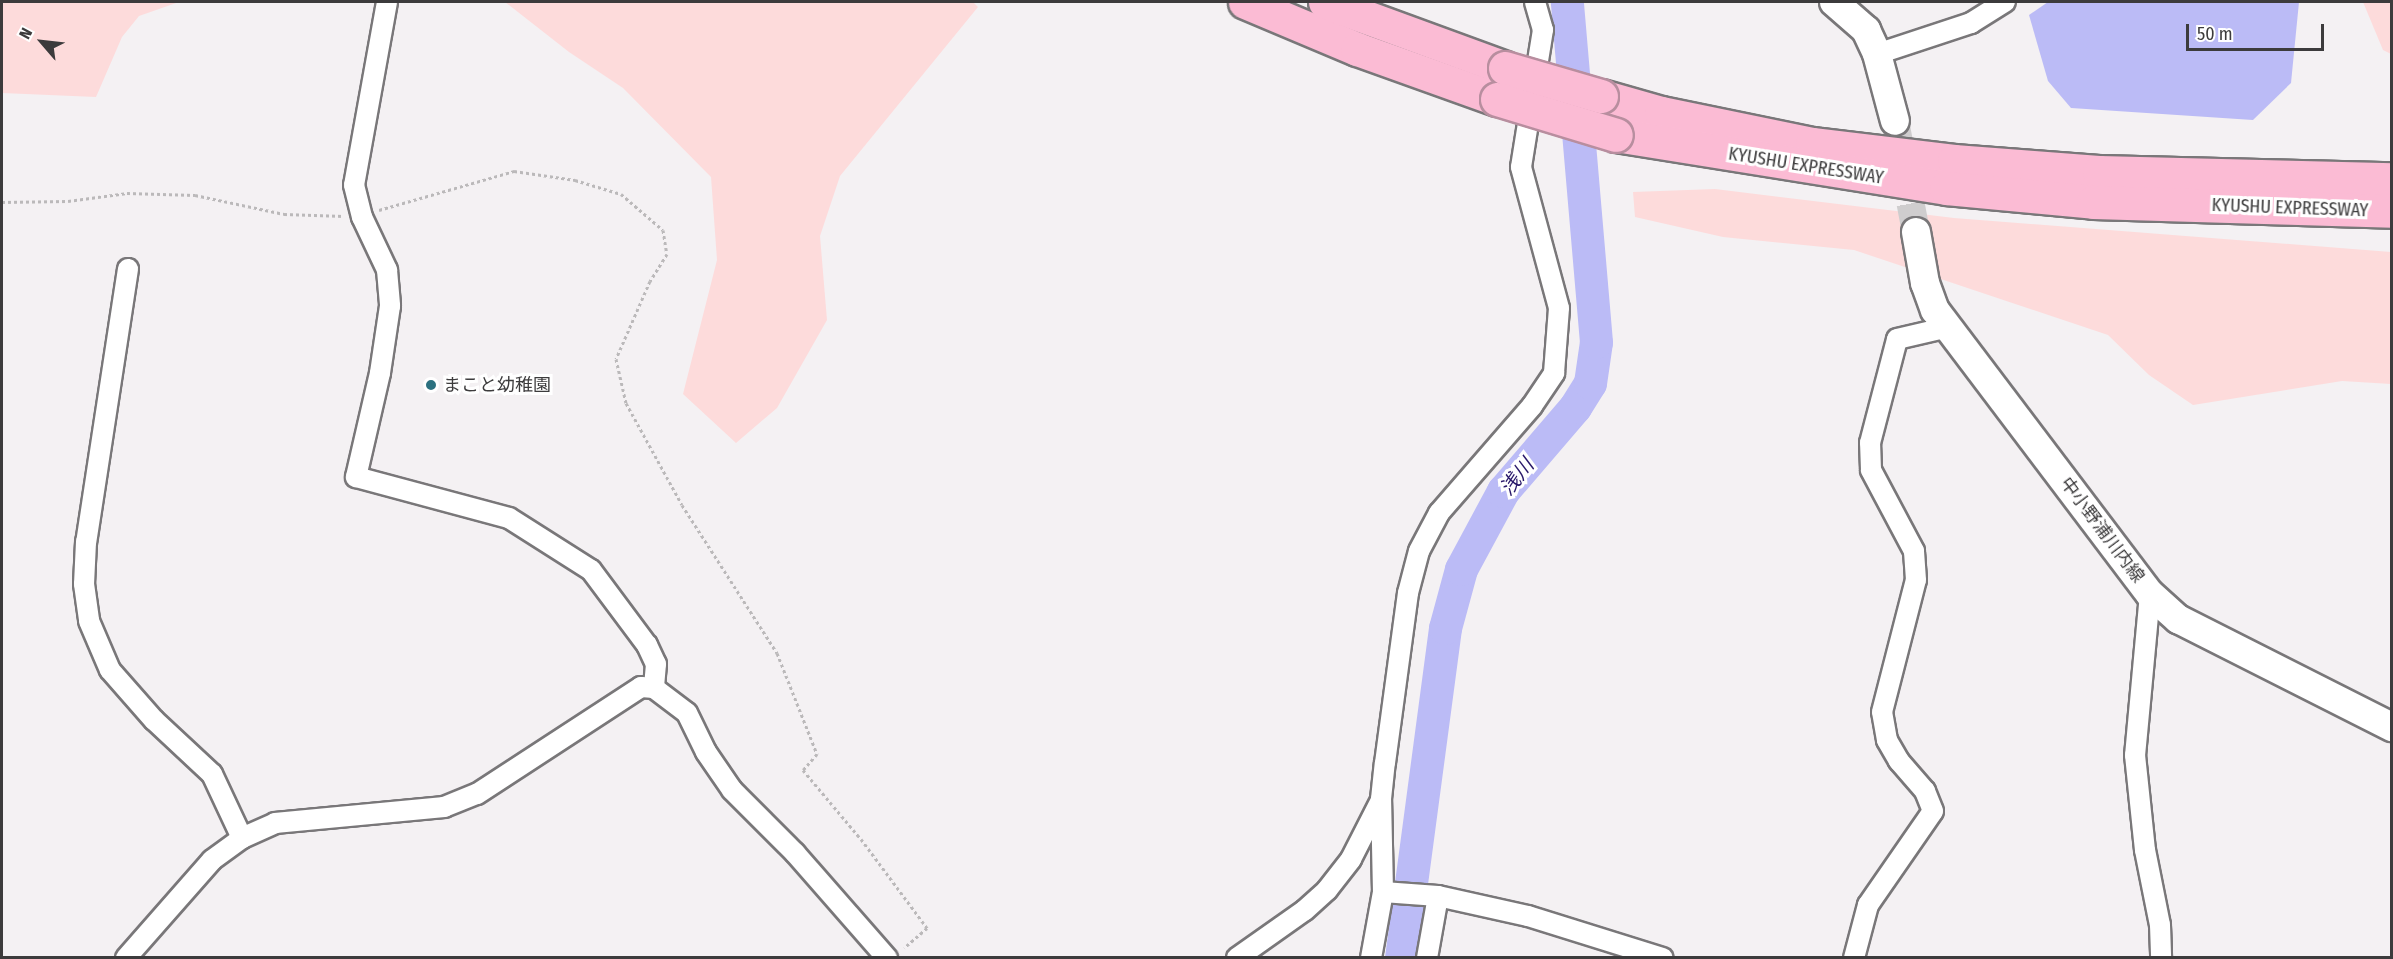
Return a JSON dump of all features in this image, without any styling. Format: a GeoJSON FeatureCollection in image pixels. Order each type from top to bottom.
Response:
{"type":"FeatureCollection","features":[{"type":"Feature","properties":{"kind":"highway","name":"KYUSHU EXPRESSWAY"},"geometry":{"type":"LineString","coordinates":[[1245,2],[1357,49],[1497,99],[1616,135],[1957,189],[2093,202],[2391,211]]}},
{"type":"Feature","properties":{"kind":"highway","name":"KYUSHU EXPRESSWAY"},"geometry":{"type":"LineString","coordinates":[[1325,2],[1505,68],[1601,96],[1661,113],[1812,144],[1954,162],[2099,172],[2391,179]]}},
{"type":"Feature","properties":{"kind":"main road"},"geometry":{"type":"LineString","coordinates":[[1834,2],[1866,30],[1877,54],[1895,121]]}},
{"type":"Feature","properties":{"kind":"main road","name":"中小野浦川内線"},"geometry":{"type":"LineString","coordinates":[[1916,232],[1925,283],[1935,310],[2150,594],[2178,619],[2391,727]]}},
{"type":"Feature","properties":{"kind":"street"},"geometry":{"type":"LineString","coordinates":[[387,2],[354,185],[362,217],[387,270],[390,306],[380,373],[356,477],[509,518],[591,570],[647,645],[656,664],[654,688]]}},
{"type":"Feature","properties":{"kind":"street"},"geometry":{"type":"LineString","coordinates":[[1371,957],[1388,892],[1381,800],[1408,593],[1419,551],[1439,513],[1533,406],[1554,373],[1559,308],[1521,167],[1544,30],[1535,2]]}},
{"type":"Feature","properties":{"kind":"street"},"geometry":{"type":"LineString","coordinates":[[1877,54],[1971,22],[2005,2]]}},
{"type":"Feature","properties":{"kind":"street"},"geometry":{"type":"LineString","coordinates":[[128,269],[86,542],[84,584],[89,621],[111,670],[154,720],[212,774],[242,838]]}},
{"type":"Feature","properties":{"kind":"street"},"geometry":{"type":"LineString","coordinates":[[1854,957],[1868,906],[1933,811],[1925,791],[1899,761],[1886,731],[1882,712],[1916,580],[1914,551],[1871,470],[1870,443],[1897,339],[1949,327]]}},
{"type":"Feature","properties":{"kind":"street"},"geometry":{"type":"LineString","coordinates":[[2150,594],[2135,754],[2145,850],[2160,925],[2161,957]]}},
{"type":"Feature","properties":{"kind":"street"},"geometry":{"type":"LineString","coordinates":[[126,957],[212,860],[242,838],[275,823],[444,807],[477,794],[641,687],[654,688],[687,713],[706,752],[732,790],[894,954]]}},
{"type":"Feature","properties":{"kind":"street"},"geometry":{"type":"LineString","coordinates":[[1237,957],[1305,910],[1327,890],[1351,858],[1381,800]]}},
{"type":"Feature","properties":{"kind":"street"},"geometry":{"type":"LineString","coordinates":[[1388,892],[1433,896],[1528,916],[1663,957]]}},
{"type":"Feature","properties":{"kind":"street"},"geometry":{"type":"LineString","coordinates":[[1427,957],[1433,896]]}},
{"type":"Feature","properties":{"kind":"path"},"geometry":{"type":"LineString","coordinates":[[2,202],[68,201],[127,193],[195,195],[284,214],[362,217],[472,180],[514,171],[575,180],[621,194],[663,230],[667,254],[650,280],[616,359],[626,403],[681,506],[777,653],[817,754],[802,770],[861,839],[927,928],[894,954]]}},
{"type":"Feature","properties":{"kind":"shaded area"},"geometry":{"type":"Polygon","coordinates":[[[2,2],[179,2],[139,16],[122,37],[96,97],[2,93],[2,2]]]}},
{"type":"Feature","properties":{"kind":"shaded area"},"geometry":{"type":"Polygon","coordinates":[[[505,2],[973,2],[978,7],[840,176],[820,236],[827,320],[777,408],[736,443],[683,394],[717,260],[711,177],[623,88],[569,52],[505,2]]]}},
{"type":"Feature","properties":{"kind":"shaded area"},"geometry":{"type":"Polygon","coordinates":[[[2363,2],[2391,2],[2391,54],[2383,50],[2363,2]]]}},
{"type":"Feature","properties":{"kind":"shaded area"},"geometry":{"type":"Polygon","coordinates":[[[1715,189],[1954,218],[2391,252],[2391,384],[2342,381],[2193,405],[2149,375],[2108,335],[1854,250],[1723,237],[1635,217],[1633,192],[1715,189]]]}},
{"type":"Feature","properties":{"kind":"water"},"geometry":{"type":"Polygon","coordinates":[[[2048,2],[2299,2],[2291,83],[2253,120],[2071,108],[2048,81],[2029,15],[2048,2]]]}},
{"type":"Feature","properties":{"kind":"waterway","name":"浅川"},"geometry":{"type":"LineString","coordinates":[[1401,958],[1445,628],[1461,569],[1503,491],[1575,407],[1590,383],[1596,342],[1567,2]]}},
{"type":"Feature","properties":{"kind":"tunnel"},"geometry":{"type":"LineString","coordinates":[[1895,121],[1916,232]]}},
{"type":"Feature","properties":{"kind":"place","name":"まこと幼稚園"},"geometry":{"type":"Point","coordinates":[431,385]}}]}
